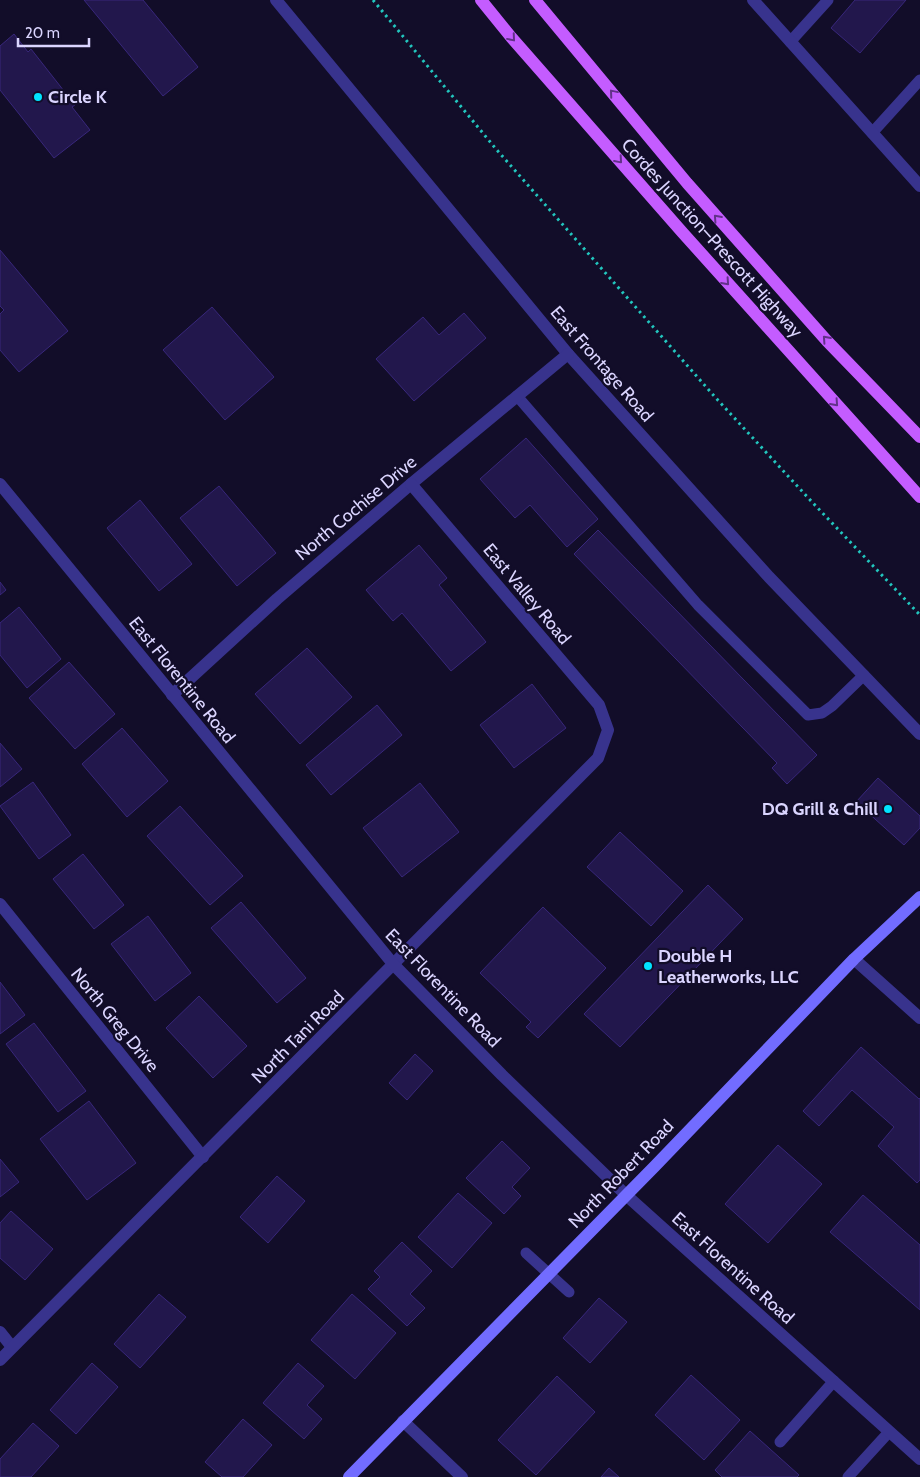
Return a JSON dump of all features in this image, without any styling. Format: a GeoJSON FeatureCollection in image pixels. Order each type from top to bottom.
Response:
{"type":"FeatureCollection","features":[{"type":"Feature","properties":{"kind":"main road","name":"Cordes Junction–Prescott Highway"},"geometry":{"type":"LineString","coordinates":[[481,0],[511,37],[682,232],[920,497]]}},
{"type":"Feature","properties":{"kind":"main road","name":"Cordes Junction–Prescott Highway"},"geometry":{"type":"LineString","coordinates":[[535,0],[687,183],[827,341],[920,437]]}},
{"type":"Feature","properties":{"kind":"main road","name":"North Robert Road"},"geometry":{"type":"LineString","coordinates":[[349,1477],[854,959],[920,897]]}},
{"type":"Feature","properties":{"kind":"street","name":"East Frontage Road"},"geometry":{"type":"LineString","coordinates":[[276,0],[568,354],[769,577],[920,734]]}},
{"type":"Feature","properties":{"kind":"street"},"geometry":{"type":"LineString","coordinates":[[758,2],[790,42],[920,186]]}},
{"type":"Feature","properties":{"kind":"street","name":"North Cochise Drive"},"geometry":{"type":"LineString","coordinates":[[172,696],[277,599],[411,484],[568,354]]}},
{"type":"Feature","properties":{"kind":"street","name":"East Florentine Road"},"geometry":{"type":"LineString","coordinates":[[0,484],[394,965],[502,1075],[626,1195],[920,1459]]}},
{"type":"Feature","properties":{"kind":"street","name":"East Valley Road"},"geometry":{"type":"LineString","coordinates":[[411,484],[599,706],[608,730]]}},
{"type":"Feature","properties":{"kind":"street","name":"North Tani Road"},"geometry":{"type":"LineString","coordinates":[[0,1360],[598,758],[608,730]]}},
{"type":"Feature","properties":{"kind":"street","name":"North Greg Drive"},"geometry":{"type":"LineString","coordinates":[[0,904],[203,1157]]}},
{"type":"Feature","properties":{"kind":"street"},"geometry":{"type":"LineString","coordinates":[[854,959],[920,1018]]}},
{"type":"Feature","properties":{"kind":"street"},"geometry":{"type":"LineString","coordinates":[[0,1332],[12,1347]]}},
{"type":"Feature","properties":{"kind":"street"},"geometry":{"type":"LineString","coordinates":[[403,1421],[462,1477]]}},
{"type":"Feature","properties":{"kind":"lane"},"geometry":{"type":"LineString","coordinates":[[790,42],[828,0]]}},
{"type":"Feature","properties":{"kind":"lane"},"geometry":{"type":"LineString","coordinates":[[872,133],[916,93],[920,80]]}},
{"type":"Feature","properties":{"kind":"lane"},"geometry":{"type":"LineString","coordinates":[[517,396],[698,605],[808,715],[822,713],[832,706],[864,675]]}},
{"type":"Feature","properties":{"kind":"lane"},"geometry":{"type":"LineString","coordinates":[[526,1253],[569,1292]]}},
{"type":"Feature","properties":{"kind":"lane"},"geometry":{"type":"LineString","coordinates":[[780,1442],[834,1381]]}},
{"type":"Feature","properties":{"kind":"lane"},"geometry":{"type":"LineString","coordinates":[[848,1477],[889,1432]]}},
{"type":"Feature","properties":{"kind":"path"},"geometry":{"type":"LineString","coordinates":[[373,0],[496,149],[715,397],[920,615]]}},
{"type":"Feature","properties":{"kind":"building","name":"Circle K"},"geometry":{"type":"Polygon","coordinates":[[[84,0],[143,0],[198,67],[163,96],[84,0]]]}},
{"type":"Feature","properties":{"kind":"building"},"geometry":{"type":"Polygon","coordinates":[[[855,0],[906,0],[860,53],[831,28],[855,0]]]}},
{"type":"Feature","properties":{"kind":"building","name":"Circle K"},"geometry":{"type":"Polygon","coordinates":[[[14,34],[28,52],[31,49],[75,105],[72,107],[90,130],[54,158],[0,90],[0,46],[14,34]]]}},
{"type":"Feature","properties":{"kind":"building"},"geometry":{"type":"Polygon","coordinates":[[[0,250],[68,331],[19,372],[0,350],[0,314],[4,310],[0,306],[0,250]]]}},
{"type":"Feature","properties":{"kind":"building"},"geometry":{"type":"Polygon","coordinates":[[[212,307],[274,377],[225,420],[163,350],[212,307]]]}},
{"type":"Feature","properties":{"kind":"building"},"geometry":{"type":"Polygon","coordinates":[[[464,313],[486,338],[414,401],[376,359],[423,317],[439,335],[464,313]]]}},
{"type":"Feature","properties":{"kind":"building"},"geometry":{"type":"Polygon","coordinates":[[[526,438],[598,519],[567,547],[530,505],[515,518],[480,479],[526,438]]]}},
{"type":"Feature","properties":{"kind":"building"},"geometry":{"type":"Polygon","coordinates":[[[219,486],[276,553],[237,586],[180,518],[219,486]]]}},
{"type":"Feature","properties":{"kind":"building"},"geometry":{"type":"Polygon","coordinates":[[[140,500],[192,564],[159,591],[107,528],[140,500]]]}},
{"type":"Feature","properties":{"kind":"building"},"geometry":{"type":"Polygon","coordinates":[[[598,530],[817,755],[787,784],[772,768],[777,763],[574,554],[598,530]]]}},
{"type":"Feature","properties":{"kind":"building"},"geometry":{"type":"Polygon","coordinates":[[[419,545],[447,578],[439,585],[486,642],[451,671],[402,613],[393,621],[366,590],[419,545]]]}},
{"type":"Feature","properties":{"kind":"building"},"geometry":{"type":"Polygon","coordinates":[[[0,582],[6,590],[0,595],[0,582]]]}},
{"type":"Feature","properties":{"kind":"building"},"geometry":{"type":"Polygon","coordinates":[[[19,607],[61,659],[27,688],[0,655],[0,623],[19,607]]]}},
{"type":"Feature","properties":{"kind":"building"},"geometry":{"type":"Polygon","coordinates":[[[307,648],[352,697],[300,744],[255,694],[307,648]]]}},
{"type":"Feature","properties":{"kind":"building"},"geometry":{"type":"Polygon","coordinates":[[[69,662],[115,714],[75,749],[29,698],[69,662]]]}},
{"type":"Feature","properties":{"kind":"building"},"geometry":{"type":"Polygon","coordinates":[[[532,684],[566,728],[514,768],[480,725],[532,684]]]}},
{"type":"Feature","properties":{"kind":"building"},"geometry":{"type":"Polygon","coordinates":[[[377,705],[402,735],[331,795],[306,765],[377,705]]]}},
{"type":"Feature","properties":{"kind":"building"},"geometry":{"type":"Polygon","coordinates":[[[122,728],[168,781],[127,817],[82,764],[122,728]]]}},
{"type":"Feature","properties":{"kind":"building"},"geometry":{"type":"Polygon","coordinates":[[[0,743],[22,769],[0,787],[0,743]]]}},
{"type":"Feature","properties":{"kind":"building","name":"DQ Grill & Chill"},"geometry":{"type":"Polygon","coordinates":[[[878,778],[920,816],[920,828],[904,845],[856,802],[878,778]]]}},
{"type":"Feature","properties":{"kind":"building"},"geometry":{"type":"Polygon","coordinates":[[[33,782],[71,835],[39,859],[0,806],[33,782]]]}},
{"type":"Feature","properties":{"kind":"building"},"geometry":{"type":"Polygon","coordinates":[[[420,783],[459,832],[402,877],[363,828],[420,783]]]}},
{"type":"Feature","properties":{"kind":"building"},"geometry":{"type":"Polygon","coordinates":[[[180,806],[243,876],[210,905],[147,836],[180,806]]]}},
{"type":"Feature","properties":{"kind":"building"},"geometry":{"type":"Polygon","coordinates":[[[620,832],[683,891],[651,926],[587,867],[620,832]]]}},
{"type":"Feature","properties":{"kind":"building"},"geometry":{"type":"Polygon","coordinates":[[[83,854],[124,905],[94,929],[53,879],[83,854]]]}},
{"type":"Feature","properties":{"kind":"building"},"geometry":{"type":"Polygon","coordinates":[[[708,885],[743,919],[620,1047],[584,1014],[708,885]]]}},
{"type":"Feature","properties":{"kind":"building"},"geometry":{"type":"Polygon","coordinates":[[[241,902],[306,978],[277,1003],[211,928],[241,902]]]}},
{"type":"Feature","properties":{"kind":"building"},"geometry":{"type":"Polygon","coordinates":[[[543,907],[606,968],[538,1038],[526,1027],[531,1022],[480,973],[543,907]]]}},
{"type":"Feature","properties":{"kind":"building"},"geometry":{"type":"Polygon","coordinates":[[[148,916],[191,973],[155,1001],[111,944],[148,916]]]}},
{"type":"Feature","properties":{"kind":"building"},"geometry":{"type":"Polygon","coordinates":[[[0,982],[25,1015],[0,1034],[0,982]]]}},
{"type":"Feature","properties":{"kind":"building"},"geometry":{"type":"Polygon","coordinates":[[[199,996],[247,1046],[213,1078],[166,1028],[199,996]]]}},
{"type":"Feature","properties":{"kind":"building"},"geometry":{"type":"Polygon","coordinates":[[[34,1023],[86,1091],[58,1112],[6,1044],[34,1023]]]}},
{"type":"Feature","properties":{"kind":"building"},"geometry":{"type":"Polygon","coordinates":[[[861,1047],[920,1098],[920,1180],[917,1183],[878,1146],[894,1127],[852,1090],[819,1126],[803,1111],[861,1047]]]}},
{"type":"Feature","properties":{"kind":"building"},"geometry":{"type":"Polygon","coordinates":[[[415,1054],[433,1071],[407,1100],[389,1083],[415,1054]]]}},
{"type":"Feature","properties":{"kind":"building"},"geometry":{"type":"Polygon","coordinates":[[[89,1101],[136,1163],[87,1200],[40,1139],[89,1101]]]}},
{"type":"Feature","properties":{"kind":"building"},"geometry":{"type":"Polygon","coordinates":[[[502,1141],[530,1168],[512,1187],[521,1196],[504,1214],[466,1178],[502,1141]]]}},
{"type":"Feature","properties":{"kind":"building"},"geometry":{"type":"Polygon","coordinates":[[[778,1145],[822,1184],[768,1243],[725,1204],[778,1145]]]}},
{"type":"Feature","properties":{"kind":"building"},"geometry":{"type":"Polygon","coordinates":[[[0,1159],[19,1182],[0,1197],[0,1159]]]}},
{"type":"Feature","properties":{"kind":"building"},"geometry":{"type":"Polygon","coordinates":[[[277,1176],[305,1201],[268,1243],[240,1217],[277,1176]]]}},
{"type":"Feature","properties":{"kind":"building"},"geometry":{"type":"Polygon","coordinates":[[[458,1193],[492,1223],[452,1268],[418,1237],[458,1193]]]}},
{"type":"Feature","properties":{"kind":"building"},"geometry":{"type":"Polygon","coordinates":[[[863,1195],[920,1245],[920,1310],[830,1232],[863,1195]]]}},
{"type":"Feature","properties":{"kind":"building"},"geometry":{"type":"Polygon","coordinates":[[[11,1211],[53,1249],[25,1280],[0,1258],[0,1223],[11,1211]]]}},
{"type":"Feature","properties":{"kind":"building"},"geometry":{"type":"Polygon","coordinates":[[[402,1242],[432,1271],[410,1294],[425,1308],[407,1326],[368,1289],[380,1277],[374,1271],[402,1242]]]}},
{"type":"Feature","properties":{"kind":"building"},"geometry":{"type":"Polygon","coordinates":[[[159,1294],[186,1317],[140,1368],[114,1344],[159,1294]]]}},
{"type":"Feature","properties":{"kind":"building"},"geometry":{"type":"Polygon","coordinates":[[[352,1294],[396,1333],[355,1379],[311,1340],[352,1294]]]}},
{"type":"Feature","properties":{"kind":"building"},"geometry":{"type":"Polygon","coordinates":[[[599,1298],[627,1322],[590,1363],[563,1338],[599,1298]]]}},
{"type":"Feature","properties":{"kind":"building"},"geometry":{"type":"Polygon","coordinates":[[[92,1363],[118,1387],[76,1434],[50,1410],[92,1363]]]}},
{"type":"Feature","properties":{"kind":"building"},"geometry":{"type":"Polygon","coordinates":[[[298,1363],[324,1386],[307,1405],[322,1419],[304,1439],[263,1403],[298,1363]]]}},
{"type":"Feature","properties":{"kind":"building"},"geometry":{"type":"Polygon","coordinates":[[[691,1375],[740,1420],[704,1460],[655,1415],[691,1375]]]}},
{"type":"Feature","properties":{"kind":"building"},"geometry":{"type":"Polygon","coordinates":[[[557,1376],[595,1412],[536,1475],[498,1440],[557,1376]]]}},
{"type":"Feature","properties":{"kind":"building"},"geometry":{"type":"Polygon","coordinates":[[[243,1419],[272,1445],[243,1477],[222,1477],[205,1462],[243,1419]]]}},
{"type":"Feature","properties":{"kind":"building"},"geometry":{"type":"Polygon","coordinates":[[[33,1423],[59,1446],[31,1477],[0,1477],[0,1459],[33,1423]]]}},
{"type":"Feature","properties":{"kind":"building"},"geometry":{"type":"Polygon","coordinates":[[[750,1431],[799,1475],[797,1477],[722,1477],[715,1470],[750,1431]]]}},
{"type":"Feature","properties":{"kind":"building"},"geometry":{"type":"Polygon","coordinates":[[[609,1468],[619,1477],[601,1477],[609,1468]]]}},
{"type":"Feature","properties":{"kind":"place","name":"Circle K"},"geometry":{"type":"Point","coordinates":[38,97]}},
{"type":"Feature","properties":{"kind":"place","name":"DQ Grill & Chill"},"geometry":{"type":"Point","coordinates":[888,809]}},
{"type":"Feature","properties":{"kind":"place","name":"Double H Leatherworks, LLC"},"geometry":{"type":"Point","coordinates":[648,966]}}]}
